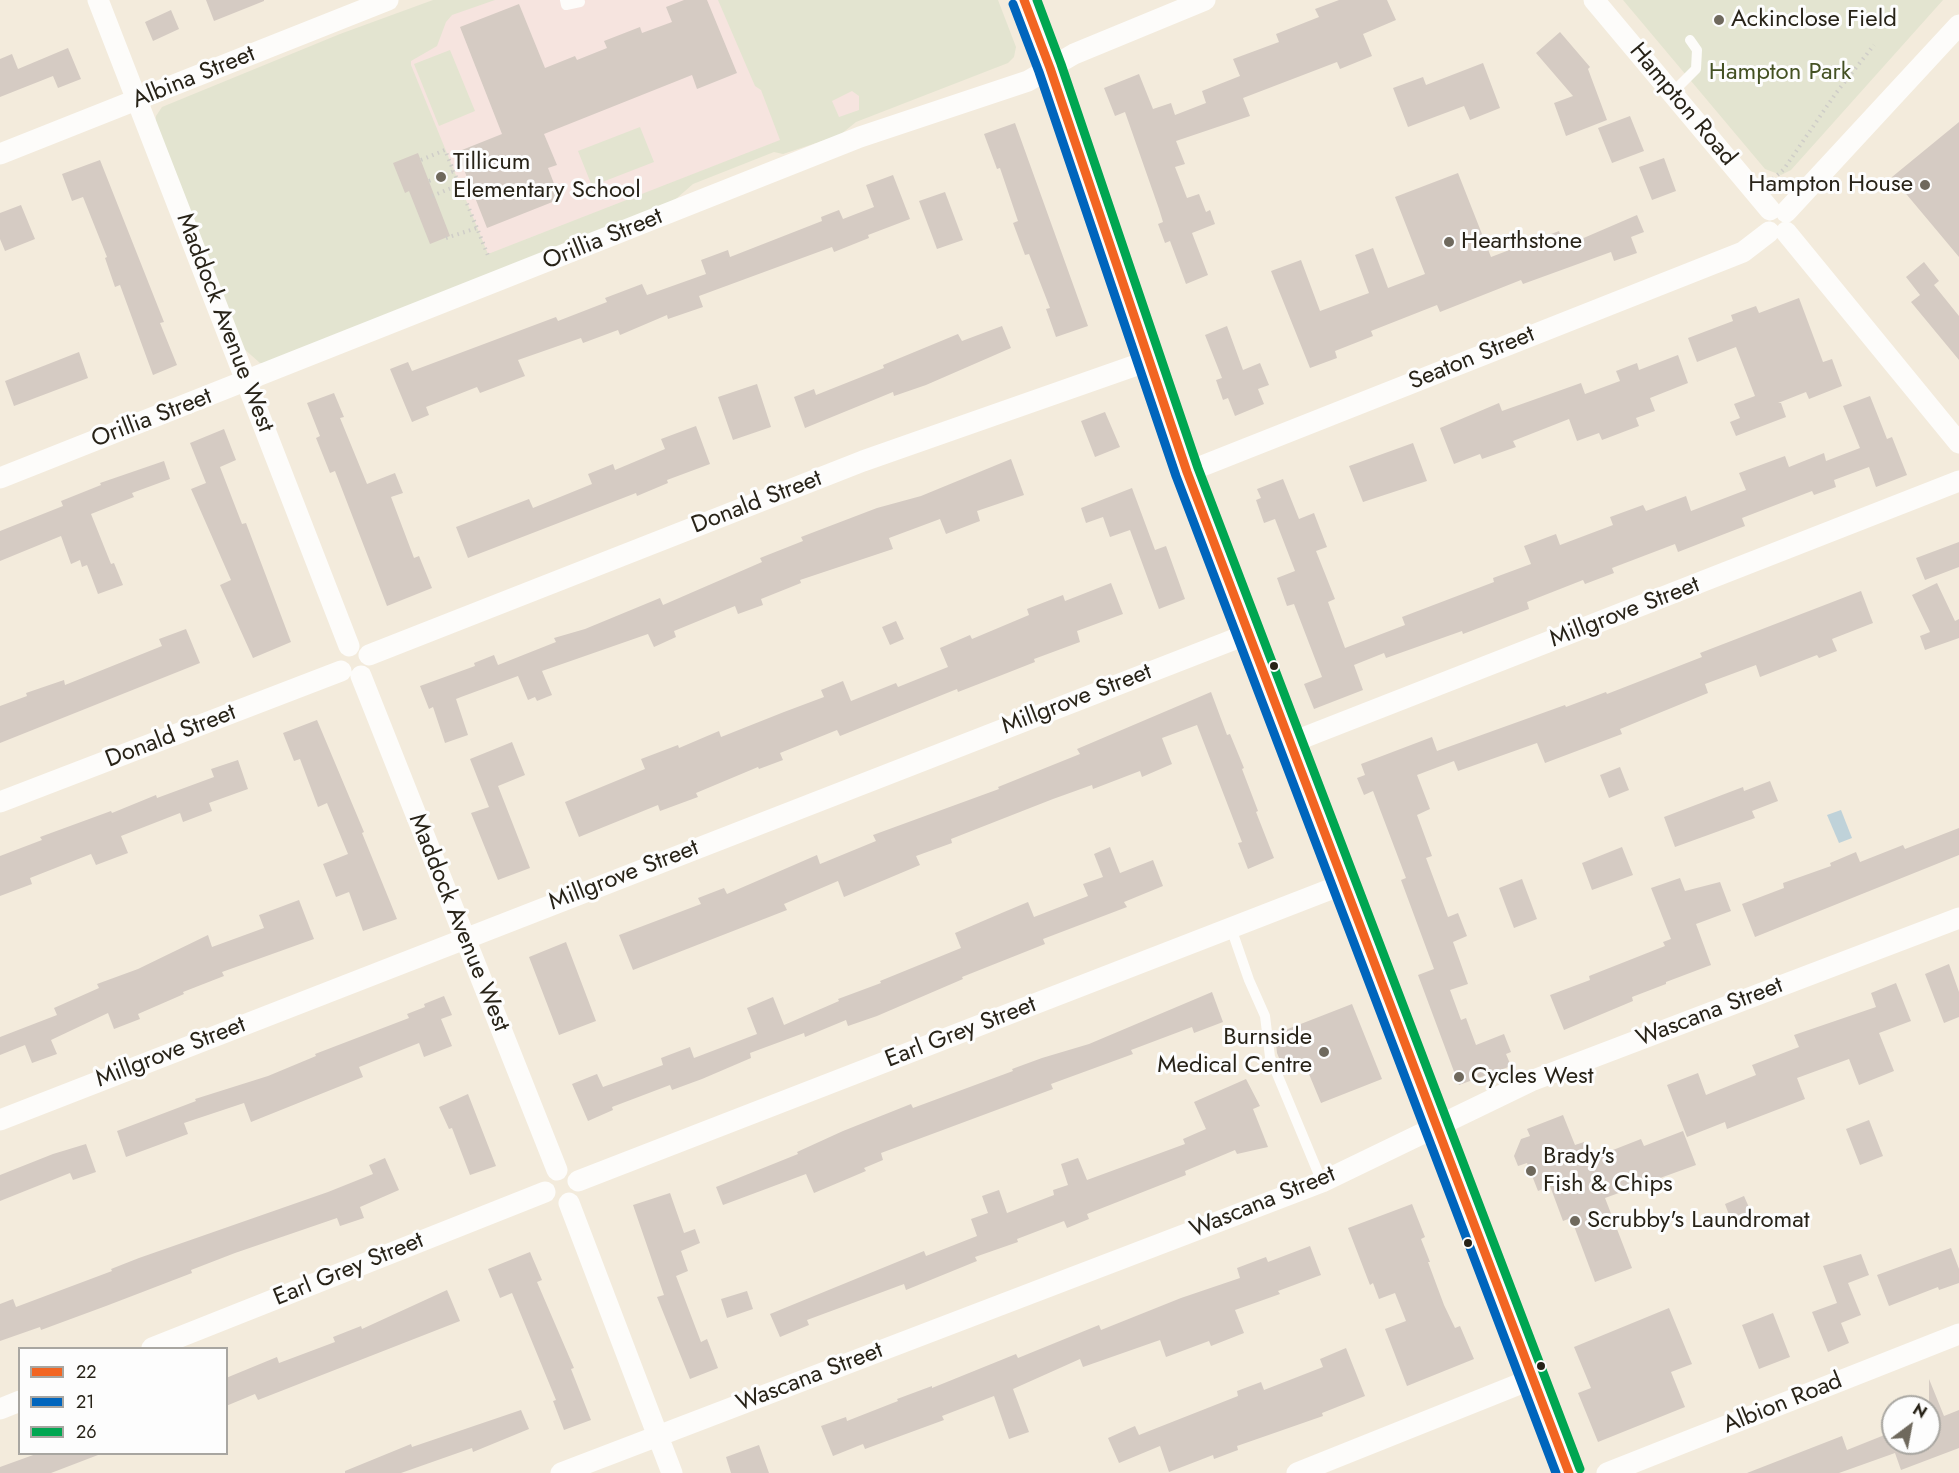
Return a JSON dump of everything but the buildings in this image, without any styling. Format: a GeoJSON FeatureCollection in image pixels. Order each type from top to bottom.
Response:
{"type":"FeatureCollection","features":[{"type":"Feature","properties":{"kind":"main road"},"geometry":{"type":"LineString","coordinates":[[1024,0],[1050,68],[1187,472],[1569,1473]]}},
{"type":"Feature","properties":{"kind":"main road"},"geometry":{"type":"LineString","coordinates":[[1032,0],[1050,68]]}},
{"type":"Feature","properties":{"kind":"street","name":"Maddock Avenue West"},"geometry":{"type":"LineString","coordinates":[[98,0],[349,646]]}},
{"type":"Feature","properties":{"kind":"street","name":"Albina Street"},"geometry":{"type":"LineString","coordinates":[[0,154],[388,0]]}},
{"type":"Feature","properties":{"kind":"street","name":"Orillia Street"},"geometry":{"type":"LineString","coordinates":[[0,478],[247,382],[860,137],[1028,81],[1074,54],[1205,0]]}},
{"type":"Feature","properties":{"kind":"street","name":"Hampton Road"},"geometry":{"type":"LineString","coordinates":[[1594,0],[1672,93],[1773,226],[1959,443]]}},
{"type":"Feature","properties":{"kind":"street"},"geometry":{"type":"LineString","coordinates":[[1773,226],[1959,25]]}},
{"type":"Feature","properties":{"kind":"street","name":"Seaton Street"},"geometry":{"type":"LineString","coordinates":[[1187,472],[1743,252],[1773,226]]}},
{"type":"Feature","properties":{"kind":"street","name":"Donald Street"},"geometry":{"type":"LineString","coordinates":[[369,655],[863,461],[1148,361]]}},
{"type":"Feature","properties":{"kind":"street","name":"Millgrove Street"},"geometry":{"type":"LineString","coordinates":[[1290,743],[1959,481]]}},
{"type":"Feature","properties":{"kind":"street","name":"Millgrove Street"},"geometry":{"type":"LineString","coordinates":[[0,1120],[1248,634]]}},
{"type":"Feature","properties":{"kind":"street"},"geometry":{"type":"LineString","coordinates":[[349,646],[363,648],[369,655],[370,665],[351,674],[339,656],[349,646]]}},
{"type":"Feature","properties":{"kind":"street","name":"Maddock Avenue West"},"geometry":{"type":"LineString","coordinates":[[351,674],[464,939],[557,1170]]}},
{"type":"Feature","properties":{"kind":"street","name":"Donald Street"},"geometry":{"type":"LineString","coordinates":[[0,802],[351,674]]}},
{"type":"Feature","properties":{"kind":"street","name":"Earl Grey Street"},"geometry":{"type":"LineString","coordinates":[[578,1180],[1344,885]]}},
{"type":"Feature","properties":{"kind":"street","name":"Wascana Street"},"geometry":{"type":"LineString","coordinates":[[561,1473],[1322,1182],[1437,1127],[1480,1103],[1531,1081],[1959,918]]}},
{"type":"Feature","properties":{"kind":"street"},"geometry":{"type":"LineString","coordinates":[[557,1170],[572,1172],[578,1180],[579,1191],[569,1203],[552,1201],[545,1192],[548,1177],[557,1170]]}},
{"type":"Feature","properties":{"kind":"street","name":"Earl Grey Street"},"geometry":{"type":"LineString","coordinates":[[155,1347],[545,1192]]}},
{"type":"Feature","properties":{"kind":"street"},"geometry":{"type":"LineString","coordinates":[[569,1203],[672,1473]]}},
{"type":"Feature","properties":{"kind":"street","name":"Albion Road"},"geometry":{"type":"LineString","coordinates":[[1607,1473],[1959,1334]]}},
{"type":"Feature","properties":{"kind":"street"},"geometry":{"type":"LineString","coordinates":[[1297,1473],[1532,1379]]}},
{"type":"Feature","properties":{"kind":"street"},"geometry":{"type":"LineString","coordinates":[[0,1409],[18,1402]]}},
{"type":"Feature","properties":{"kind":"lane"},"geometry":{"type":"LineString","coordinates":[[565,0],[566,5],[580,2]]}},
{"type":"Feature","properties":{"kind":"lane"},"geometry":{"type":"LineString","coordinates":[[1672,93],[1696,69],[1697,50],[1690,40]]}},
{"type":"Feature","properties":{"kind":"lane"},"geometry":{"type":"LineString","coordinates":[[1231,928],[1265,1016],[1270,1057],[1322,1182]]}},
{"type":"Feature","properties":{"kind":"path"},"geometry":{"type":"LineString","coordinates":[[1773,179],[1784,169],[1836,93],[1874,45]]}},
{"type":"Feature","properties":{"kind":"path"},"geometry":{"type":"LineString","coordinates":[[421,160],[445,150],[489,258]]}},
{"type":"Feature","properties":{"kind":"path"},"geometry":{"type":"LineString","coordinates":[[429,181],[454,171]]}},
{"type":"Feature","properties":{"kind":"path"},"geometry":{"type":"LineString","coordinates":[[432,196],[459,185]]}},
{"type":"Feature","properties":{"kind":"path"},"geometry":{"type":"LineString","coordinates":[[446,238],[477,228]]}},
{"type":"Feature","properties":{"kind":"shaded area","name":"Tillicum Elementary School"},"geometry":{"type":"Polygon","coordinates":[[[486,0],[992,0],[859,110],[262,342],[177,122],[486,0]]]}},
{"type":"Feature","properties":{"kind":"shaded area"},"geometry":{"type":"Polygon","coordinates":[[[1841,810],[1852,838],[1839,843],[1827,815],[1841,810]]]}},
{"type":"Feature","properties":{"kind":"green space"},"geometry":{"type":"Polygon","coordinates":[[[433,0],[495,0],[452,15],[446,22],[437,46],[411,61],[488,254],[780,140],[761,90],[755,86],[718,0],[998,0],[1016,47],[1014,57],[1008,63],[856,122],[840,135],[783,154],[774,152],[693,184],[669,205],[267,363],[260,363],[243,348],[155,124],[156,116],[162,107],[340,34],[433,0]],[[852,91],[832,101],[839,117],[859,110],[859,96],[852,91]]]}},
{"type":"Feature","properties":{"kind":"green space","name":"Hampton Park"},"geometry":{"type":"Polygon","coordinates":[[[1623,0],[1943,0],[1791,170],[1781,175],[1765,169],[1623,0]]]}},
{"type":"Feature","properties":{"kind":"green space"},"geometry":{"type":"Polygon","coordinates":[[[450,50],[475,111],[439,126],[414,64],[450,50]]]}},
{"type":"Feature","properties":{"kind":"green space"},"geometry":{"type":"Polygon","coordinates":[[[640,127],[654,162],[592,186],[578,151],[640,127]]]}},
{"type":"Feature","properties":{"kind":"transit line","name":"22"},"geometry":{"type":"LineString","coordinates":[[1024,0],[1050,68],[1187,472],[1569,1473]]}},
{"type":"Feature","properties":{"kind":"transit line","name":"26"},"geometry":{"type":"LineString","coordinates":[[1037,0],[1061,64],[1198,468],[1580,1469]]}},
{"type":"Feature","properties":{"kind":"transit line","name":"21"},"geometry":{"type":"LineString","coordinates":[[1013,4],[1039,72],[1176,476],[1556,1473]]}},
{"type":"Feature","properties":{"kind":"place","name":"Ackinclose Field"},"geometry":{"type":"Point","coordinates":[1719,20]}},
{"type":"Feature","properties":{"kind":"place","name":"Tillicum Elementary School"},"geometry":{"type":"Point","coordinates":[441,177]}},
{"type":"Feature","properties":{"kind":"place","name":"Hampton House"},"geometry":{"type":"Point","coordinates":[1925,185]}},
{"type":"Feature","properties":{"kind":"place","name":"Hearthstone"},"geometry":{"type":"Point","coordinates":[1449,242]}},
{"type":"Feature","properties":{"kind":"place","name":"Burnside Medical Centre"},"geometry":{"type":"Point","coordinates":[1324,1052]}},
{"type":"Feature","properties":{"kind":"place","name":"Cycles West"},"geometry":{"type":"Point","coordinates":[1459,1077]}},
{"type":"Feature","properties":{"kind":"place","name":"Brady's Fish & Chips"},"geometry":{"type":"Point","coordinates":[1531,1171]}},
{"type":"Feature","properties":{"kind":"place","name":"Scrubby's Laundromat"},"geometry":{"type":"Point","coordinates":[1575,1221]}}]}
